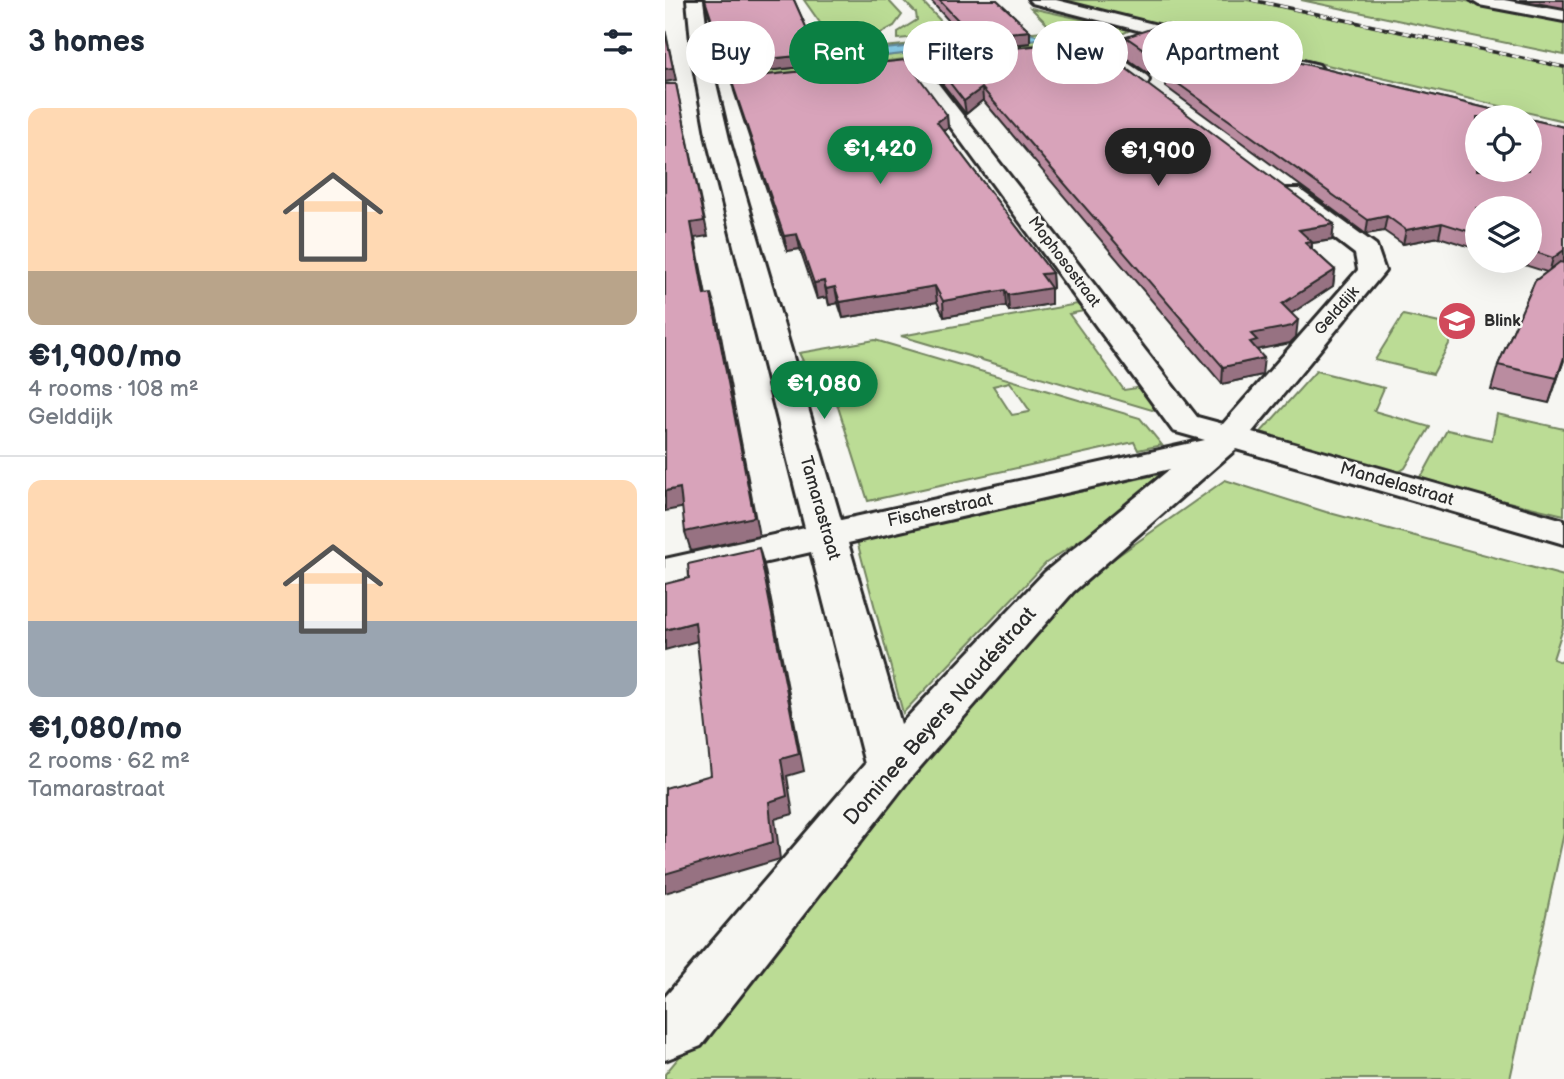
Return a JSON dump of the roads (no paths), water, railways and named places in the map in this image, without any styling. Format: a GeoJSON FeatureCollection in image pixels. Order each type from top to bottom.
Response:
{"type":"FeatureCollection","features":[{"type":"Feature","properties":{"kind":"street","name":"Tamarastraat"},"geometry":{"type":"LineString","coordinates":[[695,0],[706,86],[722,152],[890,768]]}},
{"type":"Feature","properties":{"kind":"street"},"geometry":{"type":"LineString","coordinates":[[1037,0],[1142,27]]}},
{"type":"Feature","properties":{"kind":"street"},"geometry":{"type":"LineString","coordinates":[[1479,0],[1564,16]]}},
{"type":"Feature","properties":{"kind":"street"},"geometry":{"type":"LineString","coordinates":[[1142,35],[1103,43],[1142,76]]}},
{"type":"Feature","properties":{"kind":"street"},"geometry":{"type":"LineString","coordinates":[[1303,66],[1329,72]]}},
{"type":"Feature","properties":{"kind":"street","name":"Mophosostraat"},"geometry":{"type":"LineString","coordinates":[[922,84],[1185,424],[1222,443]]}},
{"type":"Feature","properties":{"kind":"street"},"geometry":{"type":"LineString","coordinates":[[1151,84],[1155,87]]}},
{"type":"Feature","properties":{"kind":"street","name":"Gelddijk"},"geometry":{"type":"LineString","coordinates":[[1222,443],[1372,271],[1367,251],[1277,183]]}},
{"type":"Feature","properties":{"kind":"street","name":"Mandelastraat"},"geometry":{"type":"LineString","coordinates":[[1222,443],[1564,532]]}},
{"type":"Feature","properties":{"kind":"street","name":"Fischerstraat"},"geometry":{"type":"LineString","coordinates":[[665,572],[1222,443]]}},
{"type":"Feature","properties":{"kind":"street","name":"Dominee Beyers Naudéstraat"},"geometry":{"type":"LineString","coordinates":[[672,1028],[890,768],[1059,582],[1222,443]]}},
{"type":"Feature","properties":{"kind":"water"},"geometry":{"type":"Polygon","coordinates":[[[1032,34],[1032,40],[1018,41],[1018,35],[1032,34]]]}},
{"type":"Feature","properties":{"kind":"water"},"geometry":{"type":"Polygon","coordinates":[[[903,47],[903,54],[889,55],[889,49],[903,47]]]}},
{"type":"Feature","properties":{"kind":"water"},"geometry":{"type":"Polygon","coordinates":[[[789,59],[789,67],[775,68],[775,60],[789,59]]]}},
{"type":"Feature","properties":{"kind":"railway"},"geometry":{"type":"LineString","coordinates":[[1252,0],[1564,67]]}},
{"type":"Feature","properties":{"kind":"place","name":"Blink"},"geometry":{"type":"Point","coordinates":[1457,321]}}]}
